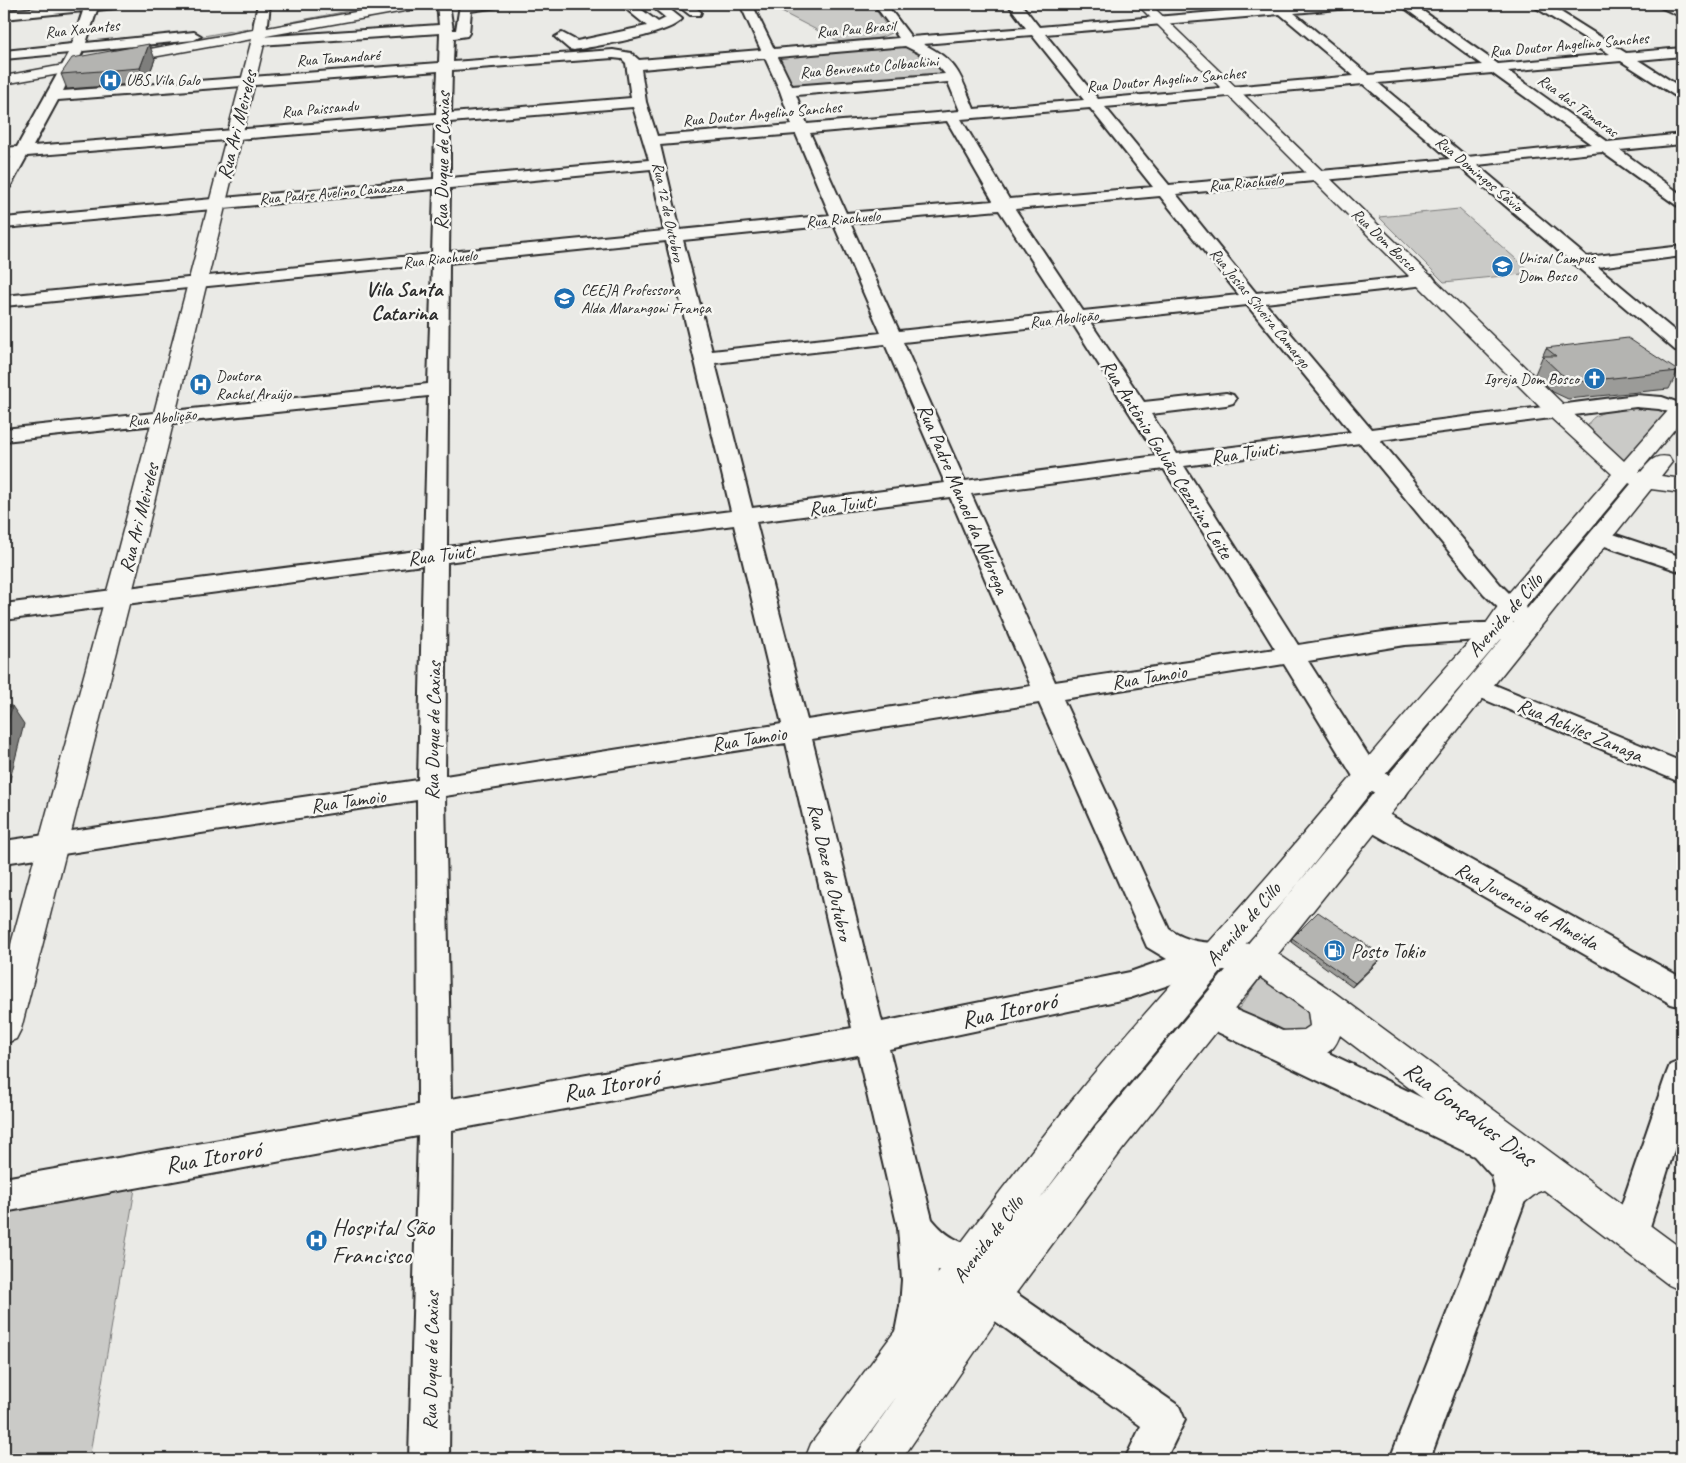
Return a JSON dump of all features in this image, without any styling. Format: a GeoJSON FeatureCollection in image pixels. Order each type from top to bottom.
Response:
{"type":"FeatureCollection","features":[{"type":"Feature","properties":{"kind":"main road"},"geometry":{"type":"LineString","coordinates":[[4,70],[73,57],[260,32],[287,23],[367,4]]}},
{"type":"Feature","properties":{"kind":"main road"},"geometry":{"type":"LineString","coordinates":[[287,23],[421,4]]}},
{"type":"Feature","properties":{"kind":"main road","name":"Rua Dom Bosco"},"geometry":{"type":"LineString","coordinates":[[1143,4],[1231,92],[1426,280],[1558,412],[1636,478]]}},
{"type":"Feature","properties":{"kind":"main road","name":"Rua Ari Meireles"},"geometry":{"type":"LineString","coordinates":[[4,1029],[55,844],[165,418],[260,32]]}},
{"type":"Feature","properties":{"kind":"main road"},"geometry":{"type":"LineString","coordinates":[[4,80],[73,57]]}},
{"type":"Feature","properties":{"kind":"main road","name":"Avenida de Cillo"},"geometry":{"type":"LineString","coordinates":[[1513,624],[1601,537],[1636,478],[1682,409]]}},
{"type":"Feature","properties":{"kind":"main road","name":"Avenida de Cillo"},"geometry":{"type":"LineString","coordinates":[[878,1459],[979,1280],[1082,1114],[1215,956],[1282,881],[1367,776],[1469,677],[1636,478],[1682,436]]}},
{"type":"Feature","properties":{"kind":"main road"},"geometry":{"type":"LineString","coordinates":[[1636,478],[1682,486]]}},
{"type":"Feature","properties":{"kind":"main road","name":"Avenida de Cillo"},"geometry":{"type":"LineString","coordinates":[[826,1459],[913,1340],[979,1280],[1013,1262],[1109,1138],[1210,1013],[1394,791],[1469,677]]}},
{"type":"Feature","properties":{"kind":"main road","name":"Rua Gonçalves Dias"},"geometry":{"type":"LineString","coordinates":[[1258,957],[1682,1272]]}},
{"type":"Feature","properties":{"kind":"main road"},"geometry":{"type":"LineString","coordinates":[[1281,1046],[1311,1044],[1321,1038],[1328,1029],[1323,1004]]}},
{"type":"Feature","properties":{"kind":"main road"},"geometry":{"type":"LineString","coordinates":[[1512,1190],[1528,1177],[1548,1172]]}},
{"type":"Feature","properties":{"kind":"street"},"geometry":{"type":"LineString","coordinates":[[4,15],[115,4]]}},
{"type":"Feature","properties":{"kind":"street","name":"Rua Ari Meireles"},"geometry":{"type":"LineString","coordinates":[[260,32],[264,4]]}},
{"type":"Feature","properties":{"kind":"street","name":"Rua Duque de Caxias"},"geometry":{"type":"LineString","coordinates":[[429,1459],[435,1117],[432,788],[440,259],[447,32],[443,4]]}},
{"type":"Feature","properties":{"kind":"street"},"geometry":{"type":"LineString","coordinates":[[260,32],[462,33],[465,8],[492,4]]}},
{"type":"Feature","properties":{"kind":"street"},"geometry":{"type":"LineString","coordinates":[[626,4],[650,21]]}},
{"type":"Feature","properties":{"kind":"street"},"geometry":{"type":"LineString","coordinates":[[624,19],[650,21],[675,19],[655,4]]}},
{"type":"Feature","properties":{"kind":"street"},"geometry":{"type":"LineString","coordinates":[[682,4],[694,12]]}},
{"type":"Feature","properties":{"kind":"street","name":"Rua Padre Manoel da Nóbrega"},"geometry":{"type":"LineString","coordinates":[[746,4],[787,91],[801,129],[894,338],[1047,693],[1158,938],[1165,944],[1186,953],[1258,957]]}},
{"type":"Feature","properties":{"kind":"street"},"geometry":{"type":"LineString","coordinates":[[880,4],[908,42],[938,57],[955,77],[969,115]]}},
{"type":"Feature","properties":{"kind":"street","name":"Rua Josias Silveira Camargo"},"geometry":{"type":"LineString","coordinates":[[1014,4],[1364,437],[1492,589],[1513,624]]}},
{"type":"Feature","properties":{"kind":"street","name":"Rua Pau Brasil"},"geometry":{"type":"LineString","coordinates":[[630,61],[769,54],[1279,7],[1350,4]]}},
{"type":"Feature","properties":{"kind":"street","name":"Rua das Tâmaras"},"geometry":{"type":"LineString","coordinates":[[1405,4],[1682,202]]}},
{"type":"Feature","properties":{"kind":"street"},"geometry":{"type":"LineString","coordinates":[[1540,4],[1682,94]]}},
{"type":"Feature","properties":{"kind":"street"},"geometry":{"type":"LineString","coordinates":[[1665,4],[1682,13]]}},
{"type":"Feature","properties":{"kind":"street"},"geometry":{"type":"LineString","coordinates":[[4,184],[73,57],[91,5]]}},
{"type":"Feature","properties":{"kind":"street","name":"Rua Domingos Sávio"},"geometry":{"type":"LineString","coordinates":[[1279,7],[1364,80],[1466,162],[1682,346]]}},
{"type":"Feature","properties":{"kind":"street"},"geometry":{"type":"LineString","coordinates":[[562,34],[574,46],[624,36],[650,21]]}},
{"type":"Feature","properties":{"kind":"street","name":"Rua Xavantes"},"geometry":{"type":"LineString","coordinates":[[4,55],[73,57],[198,40]]}},
{"type":"Feature","properties":{"kind":"street","name":"Rua Doutor Angelino Sanches"},"geometry":{"type":"LineString","coordinates":[[652,141],[1682,52]]}},
{"type":"Feature","properties":{"kind":"street","name":"Rua Tamandaré"},"geometry":{"type":"LineString","coordinates":[[53,96],[613,54],[630,61]]}},
{"type":"Feature","properties":{"kind":"street","name":"Rua 12 de Outubro"},"geometry":{"type":"LineString","coordinates":[[630,61],[639,102],[658,164],[702,358],[744,517]]}},
{"type":"Feature","properties":{"kind":"street","name":"Rua Benvenuto Colbachini"},"geometry":{"type":"LineString","coordinates":[[787,91],[955,77]]}},
{"type":"Feature","properties":{"kind":"street","name":"Rua Paissandu"},"geometry":{"type":"LineString","coordinates":[[4,153],[639,102]]}},
{"type":"Feature","properties":{"kind":"street","name":"Rua Antônio Galvão Cezarino Leite"},"geometry":{"type":"LineString","coordinates":[[952,116],[1004,205],[1138,410],[1290,656],[1367,776],[1394,791]]}},
{"type":"Feature","properties":{"kind":"street","name":"Rua Riachuelo"},"geometry":{"type":"LineString","coordinates":[[4,301],[840,219],[1466,162],[1682,139]]}},
{"type":"Feature","properties":{"kind":"street","name":"Rua Padre Avelino Canazza"},"geometry":{"type":"LineString","coordinates":[[4,223],[658,164]]}},
{"type":"Feature","properties":{"kind":"street"},"geometry":{"type":"LineString","coordinates":[[1584,263],[1682,251]]}},
{"type":"Feature","properties":{"kind":"street","name":"Rua Abolição"},"geometry":{"type":"LineString","coordinates":[[702,358],[1426,280]]}},
{"type":"Feature","properties":{"kind":"street","name":"Rua Abolição"},"geometry":{"type":"LineString","coordinates":[[4,435],[439,389]]}},
{"type":"Feature","properties":{"kind":"street"},"geometry":{"type":"LineString","coordinates":[[1138,410],[1226,399]]}},
{"type":"Feature","properties":{"kind":"street","name":"Rua Tuiuti"},"geometry":{"type":"LineString","coordinates":[[4,612],[1170,463],[1636,401],[1682,409]]}},
{"type":"Feature","properties":{"kind":"street","name":"Rua Doze de Outubro"},"geometry":{"type":"LineString","coordinates":[[744,517],[916,1228],[921,1284],[920,1308],[913,1340]]}},
{"type":"Feature","properties":{"kind":"street"},"geometry":{"type":"LineString","coordinates":[[1601,537],[1682,565]]}},
{"type":"Feature","properties":{"kind":"street","name":"Rua Tamoio"},"geometry":{"type":"LineString","coordinates":[[4,852],[797,732],[1405,637],[1513,624]]}},
{"type":"Feature","properties":{"kind":"street"},"geometry":{"type":"LineString","coordinates":[[1405,637],[1431,638],[1446,643],[1456,650],[1469,677]]}},
{"type":"Feature","properties":{"kind":"street","name":"Rua Achiles Zanaga"},"geometry":{"type":"LineString","coordinates":[[1469,677],[1682,773]]}},
{"type":"Feature","properties":{"kind":"street","name":"Rua Juvencio de Almeida"},"geometry":{"type":"LineString","coordinates":[[1371,818],[1682,994]]}},
{"type":"Feature","properties":{"kind":"street","name":"Rua Itororó"},"geometry":{"type":"LineString","coordinates":[[4,1195],[869,1039],[1130,985],[1215,956]]}},
{"type":"Feature","properties":{"kind":"street","name":"Rua Gonçalves Dias"},"geometry":{"type":"LineString","coordinates":[[1210,1013],[1486,1145],[1508,1168],[1512,1190]]}},
{"type":"Feature","properties":{"kind":"street"},"geometry":{"type":"LineString","coordinates":[[1630,1233],[1682,1074]]}},
{"type":"Feature","properties":{"kind":"street"},"geometry":{"type":"LineString","coordinates":[[1410,1459],[1512,1190]]}},
{"type":"Feature","properties":{"kind":"street","name":"Rua Doze de Outubro"},"geometry":{"type":"LineString","coordinates":[[916,1228],[924,1240],[1165,1420],[1145,1459]]}},
{"type":"Feature","properties":{"kind":"shaded area"},"geometry":{"type":"Polygon","coordinates":[[[384,4],[407,4],[298,23],[291,22],[384,4]]]}},
{"type":"Feature","properties":{"kind":"shaded area"},"geometry":{"type":"Polygon","coordinates":[[[766,4],[872,4],[891,33],[880,38],[840,42],[766,4]]]}},
{"type":"Feature","properties":{"kind":"shaded area"},"geometry":{"type":"Polygon","coordinates":[[[248,28],[247,32],[103,58],[103,54],[248,28]]]}},
{"type":"Feature","properties":{"kind":"shaded area"},"geometry":{"type":"Polygon","coordinates":[[[907,44],[934,58],[948,74],[791,88],[773,55],[907,44]]]}},
{"type":"Feature","properties":{"kind":"shaded area"},"geometry":{"type":"Polygon","coordinates":[[[1459,209],[1532,273],[1444,282],[1379,217],[1459,209]]]}},
{"type":"Feature","properties":{"kind":"shaded area"},"geometry":{"type":"Polygon","coordinates":[[[1625,406],[1653,407],[1667,411],[1625,466],[1588,431],[1588,425],[1591,420],[1600,414],[1625,406]]]}},
{"type":"Feature","properties":{"kind":"shaded area"},"geometry":{"type":"Polygon","coordinates":[[[1261,977],[1310,1008],[1313,1020],[1309,1030],[1290,1034],[1237,1011],[1261,977]]]}},
{"type":"Feature","properties":{"kind":"shaded area"},"geometry":{"type":"Polygon","coordinates":[[[136,1183],[89,1459],[4,1459],[4,1208],[136,1183]]]}},
{"type":"Feature","properties":{"kind":"building"},"geometry":{"type":"Polygon","coordinates":[[[149,44],[140,68],[61,74],[72,58],[149,44]]]}},
{"type":"Feature","properties":{"kind":"building"},"geometry":{"type":"Polygon","coordinates":[[[1628,338],[1678,371],[1576,382],[1561,374],[1542,356],[1556,356],[1546,348],[1628,338]]]}},
{"type":"Feature","properties":{"kind":"building"},"geometry":{"type":"Polygon","coordinates":[[[12,706],[4,737],[4,707],[12,706]]]}},
{"type":"Feature","properties":{"kind":"building","name":"Posto Tokio"},"geometry":{"type":"Polygon","coordinates":[[[1318,912],[1383,956],[1355,983],[1292,938],[1318,912]]]}},
{"type":"Feature","properties":{"kind":"place","name":"UBS Vila Galo"},"geometry":{"type":"Point","coordinates":[110,80]}},
{"type":"Feature","properties":{"kind":"place","name":"Unisal Campus Dom Bosco"},"geometry":{"type":"Point","coordinates":[1502,267]}},
{"type":"Feature","properties":{"kind":"place","name":"CEEJA Professora Alda Marangoni França"},"geometry":{"type":"Point","coordinates":[565,299]}},
{"type":"Feature","properties":{"kind":"place","name":"Igreja Dom Bosco"},"geometry":{"type":"Point","coordinates":[1595,379]}},
{"type":"Feature","properties":{"kind":"place","name":"Doutora Rachel Araújo"},"geometry":{"type":"Point","coordinates":[200,385]}},
{"type":"Feature","properties":{"kind":"place","name":"Posto Tokio"},"geometry":{"type":"Point","coordinates":[1335,951]}},
{"type":"Feature","properties":{"kind":"place","name":"Hospital São Francisco"},"geometry":{"type":"Point","coordinates":[316,1241]}},
{"type":"Feature","properties":{"kind":"district","name":"Vila Santa Catarina"},"geometry":{"type":"Point","coordinates":[404,301]}}]}
